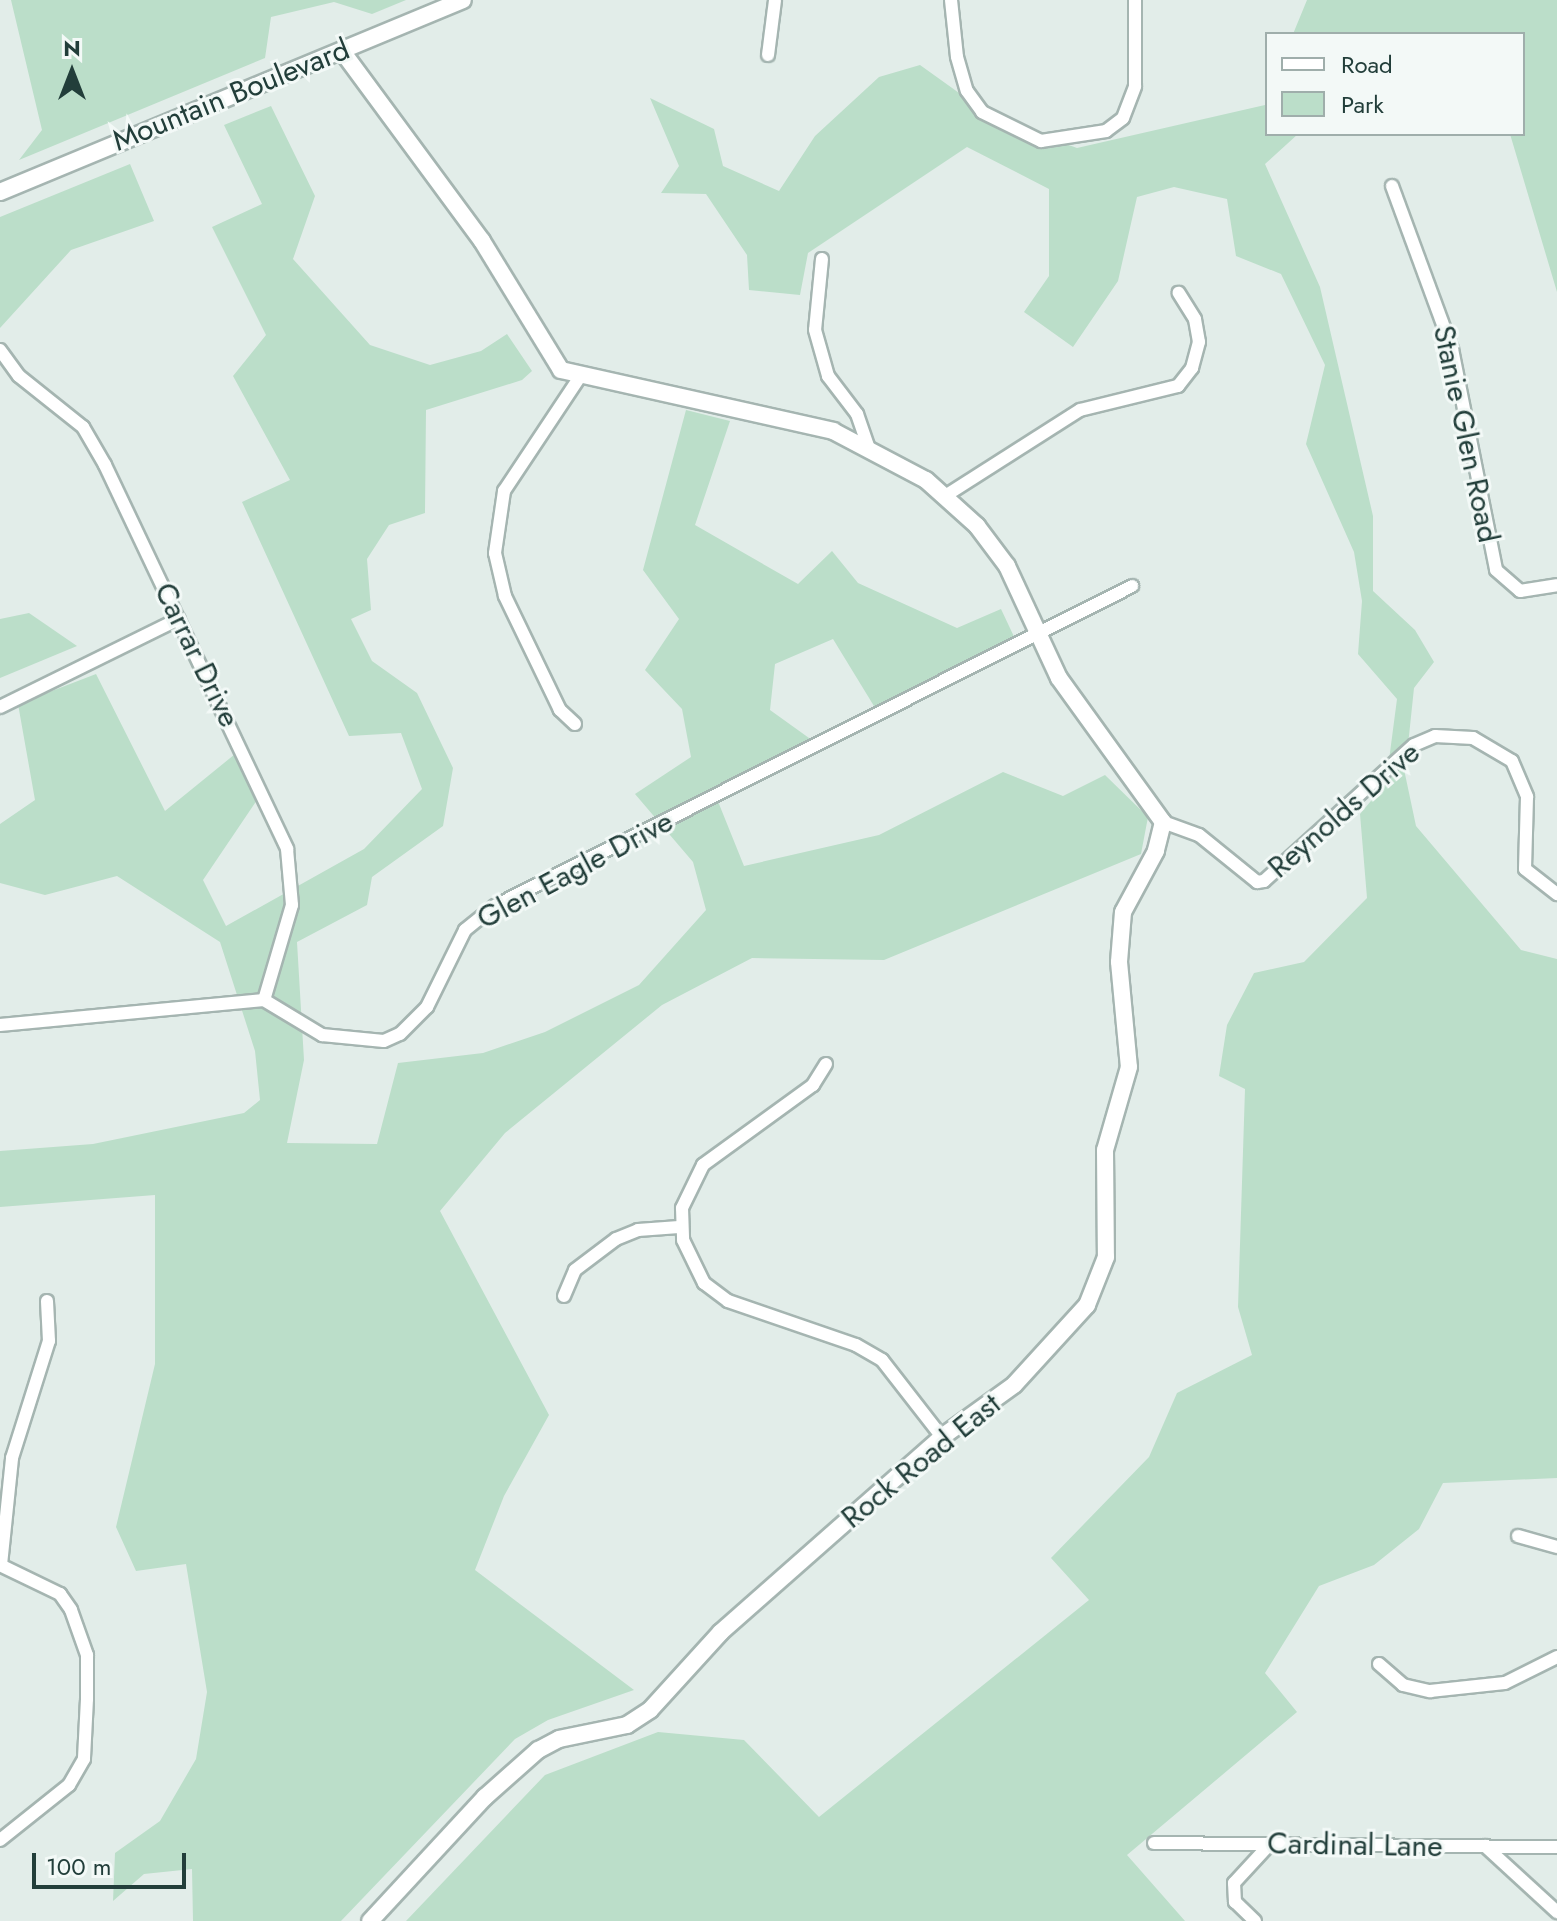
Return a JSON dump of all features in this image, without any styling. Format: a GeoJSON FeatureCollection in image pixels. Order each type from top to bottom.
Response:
{"type":"FeatureCollection","features":[{"type":"Feature","properties":{"kind":"street","name":"Mountain Boulevard"},"geometry":{"type":"LineString","coordinates":[[0,192],[463,0]]}},
{"type":"Feature","properties":{"kind":"street"},"geometry":{"type":"LineString","coordinates":[[768,55],[775,0]]}},
{"type":"Feature","properties":{"kind":"street"},"geometry":{"type":"LineString","coordinates":[[951,0],[957,57],[967,91],[982,112],[1041,141],[1106,131],[1123,118],[1135,86],[1135,0]]}},
{"type":"Feature","properties":{"kind":"street"},"geometry":{"type":"LineString","coordinates":[[342,51],[482,241],[552,361],[579,378],[809,424],[906,466],[977,526],[1007,566],[1037,632],[1084,716],[1163,822]]}},
{"type":"Feature","properties":{"kind":"street","name":"Stanie Glen Road"},"geometry":{"type":"LineString","coordinates":[[1392,186],[1452,349],[1496,570],[1520,591],[1557,585]]}},
{"type":"Feature","properties":{"kind":"street"},"geometry":{"type":"LineString","coordinates":[[822,259],[815,330],[828,376],[862,422],[869,448]]}},
{"type":"Feature","properties":{"kind":"street"},"geometry":{"type":"LineString","coordinates":[[945,496],[1080,410],[1178,386],[1192,368],[1199,342],[1195,319],[1179,293]]}},
{"type":"Feature","properties":{"kind":"street","name":"Carrar Drive"},"geometry":{"type":"LineString","coordinates":[[0,350],[19,376],[83,427],[179,619],[287,849],[292,905],[264,1000]]}},
{"type":"Feature","properties":{"kind":"street"},"geometry":{"type":"LineString","coordinates":[[575,724],[560,710],[505,596],[495,553],[504,491],[579,378]]}},
{"type":"Feature","properties":{"kind":"street","name":"Glen Eagle Drive"},"geometry":{"type":"LineString","coordinates":[[264,1000],[322,1035],[384,1041],[400,1034],[427,1007],[465,930],[479,916],[1132,586]]}},
{"type":"Feature","properties":{"kind":"street"},"geometry":{"type":"LineString","coordinates":[[0,707],[179,619]]}},
{"type":"Feature","properties":{"kind":"street","name":"Reynolds Drive"},"geometry":{"type":"LineString","coordinates":[[1163,822],[1199,835],[1257,882],[1264,881],[1414,745],[1435,736],[1456,736],[1495,747],[1512,761],[1527,797],[1525,869],[1557,894]]}},
{"type":"Feature","properties":{"kind":"street","name":"Rock Road East"},"geometry":{"type":"LineString","coordinates":[[370,1921],[485,1797],[538,1750],[559,1739],[627,1725],[650,1710],[721,1632],[942,1437],[984,1411],[1050,1350],[1087,1305],[1100,1280],[1106,1257],[1105,1150],[1129,1067],[1120,935],[1123,912],[1156,851],[1163,822]]}},
{"type":"Feature","properties":{"kind":"street"},"geometry":{"type":"LineString","coordinates":[[0,1025],[264,1000]]}},
{"type":"Feature","properties":{"kind":"street"},"geometry":{"type":"LineString","coordinates":[[826,1064],[813,1085],[703,1165],[687,1191],[679,1227],[694,1268],[716,1294],[871,1352],[893,1372],[942,1437]]}},
{"type":"Feature","properties":{"kind":"street"},"geometry":{"type":"LineString","coordinates":[[564,1296],[575,1270],[616,1239],[638,1230],[679,1227]]}},
{"type":"Feature","properties":{"kind":"street"},"geometry":{"type":"LineString","coordinates":[[0,1840],[69,1785],[84,1759],[87,1726],[87,1655],[71,1610],[60,1594],[1,1565],[12,1458],[49,1341],[47,1301]]}},
{"type":"Feature","properties":{"kind":"street"},"geometry":{"type":"LineString","coordinates":[[1518,1536],[1557,1547]]}},
{"type":"Feature","properties":{"kind":"street"},"geometry":{"type":"LineString","coordinates":[[1379,1664],[1403,1685],[1430,1691],[1505,1683],[1557,1657]]}},
{"type":"Feature","properties":{"kind":"street","name":"Cardinal Lane"},"geometry":{"type":"LineString","coordinates":[[1154,1843],[1557,1847]]}},
{"type":"Feature","properties":{"kind":"street"},"geometry":{"type":"LineString","coordinates":[[1255,1921],[1232,1897],[1236,1875],[1270,1844]]}},
{"type":"Feature","properties":{"kind":"street"},"geometry":{"type":"LineString","coordinates":[[1485,1846],[1557,1912]]}},
{"type":"Feature","properties":{"kind":"green space"},"geometry":{"type":"Polygon","coordinates":[[[11,0],[406,0],[372,14],[334,2],[271,17],[265,58],[19,160],[42,130],[11,0]]]}},
{"type":"Feature","properties":{"kind":"green space"},"geometry":{"type":"Polygon","coordinates":[[[1307,0],[1557,0],[1557,292],[1511,136],[1525,136],[1525,32],[1294,32],[1307,0]]]}},
{"type":"Feature","properties":{"kind":"green space"},"geometry":{"type":"Polygon","coordinates":[[[920,65],[994,118],[1077,148],[1265,105],[1265,136],[1296,136],[1265,164],[1320,287],[1373,516],[1373,591],[1415,630],[1434,662],[1414,688],[1405,774],[1416,826],[1521,950],[1557,959],[1557,1478],[1443,1483],[1419,1529],[1374,1565],[1319,1586],[1265,1673],[1297,1712],[1127,1855],[1185,1921],[406,1921],[545,1775],[658,1732],[744,1740],[819,1817],[1089,1600],[1051,1558],[1149,1457],[1177,1393],[1252,1355],[1238,1307],[1245,1089],[1219,1076],[1227,1025],[1254,973],[1304,962],[1367,898],[1360,814],[1386,783],[1397,699],[1358,654],[1362,601],[1354,552],[1306,444],[1325,365],[1281,274],[1236,256],[1227,199],[1174,187],[1137,197],[1118,281],[1073,347],[1024,312],[1049,276],[1049,189],[967,147],[808,253],[800,295],[749,290],[747,255],[706,194],[661,193],[679,166],[650,98],[714,129],[723,166],[779,191],[815,136],[879,77],[920,65]]]}},
{"type":"Feature","properties":{"kind":"green space"},"geometry":{"type":"Polygon","coordinates":[[[271,106],[315,196],[293,259],[370,345],[430,365],[481,351],[507,334],[532,371],[522,380],[426,410],[425,513],[389,525],[367,559],[371,610],[351,619],[372,661],[417,693],[453,768],[443,826],[372,877],[367,905],[297,942],[304,1060],[287,1143],[377,1144],[398,1063],[483,1053],[545,1032],[639,985],[706,910],[693,862],[635,794],[691,757],[682,709],[645,670],[679,619],[643,570],[686,410],[730,421],[695,525],[798,584],[832,551],[858,583],[957,628],[1001,609],[1017,643],[877,711],[833,639],[775,664],[770,710],[816,743],[715,794],[744,866],[879,835],[1003,772],[1063,796],[1105,775],[1148,817],[1141,854],[884,960],[752,958],[662,1005],[505,1133],[440,1211],[549,1415],[504,1496],[475,1570],[634,1690],[548,1720],[515,1739],[341,1921],[193,1921],[192,1869],[144,1874],[113,1901],[115,1853],[160,1821],[196,1759],[207,1692],[186,1564],[136,1571],[116,1527],[155,1364],[155,1195],[0,1207],[0,1151],[93,1144],[244,1113],[260,1100],[255,1051],[220,942],[117,876],[45,895],[0,883],[0,824],[35,800],[18,704],[96,674],[165,811],[240,750],[261,794],[203,880],[226,926],[364,849],[422,789],[401,733],[349,736],[242,502],[290,480],[233,376],[266,335],[212,227],[262,204],[224,125],[271,106]]]}},
{"type":"Feature","properties":{"kind":"green space"},"geometry":{"type":"Polygon","coordinates":[[[130,164],[154,221],[71,250],[0,328],[0,217],[130,164]]]}},
{"type":"Feature","properties":{"kind":"green space"},"geometry":{"type":"Polygon","coordinates":[[[29,613],[77,646],[0,678],[0,619],[29,613]]]}}]}
